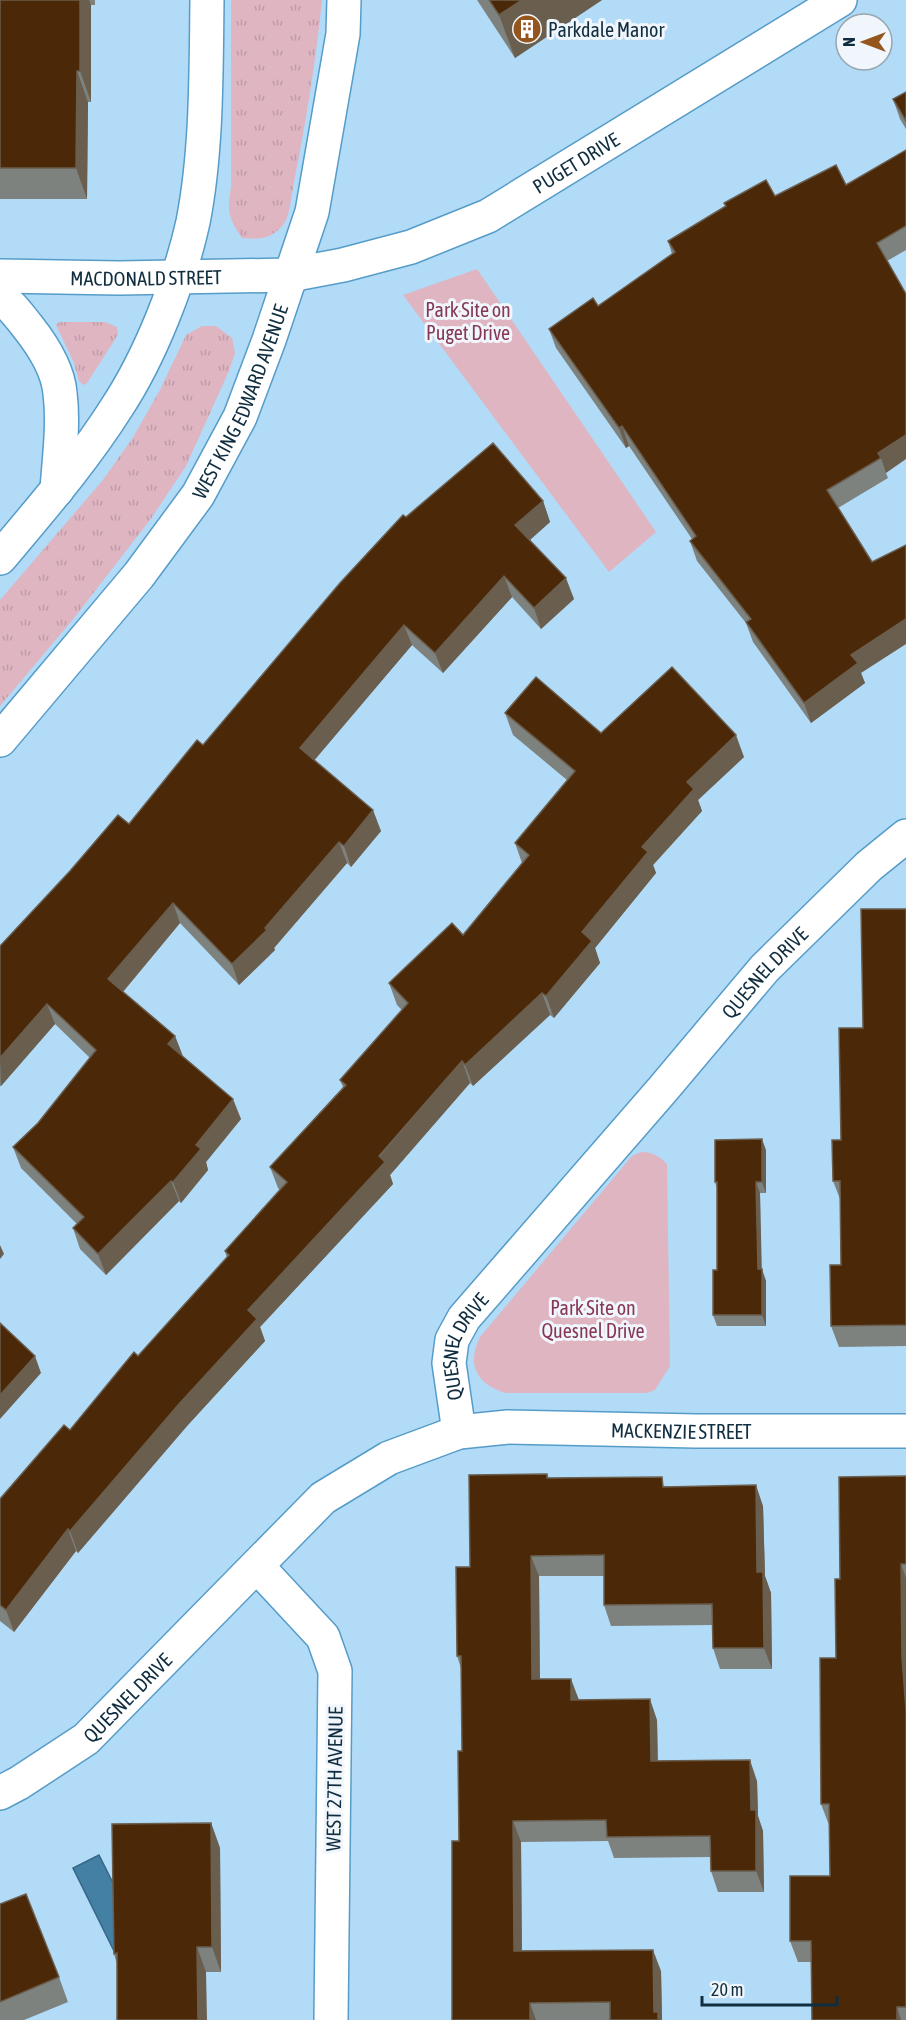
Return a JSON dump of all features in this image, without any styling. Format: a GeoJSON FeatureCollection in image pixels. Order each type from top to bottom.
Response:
{"type":"FeatureCollection","features":[{"type":"Feature","properties":{"kind":"street"},"geometry":{"type":"LineString","coordinates":[[0,558],[57,490],[118,406],[156,335],[178,276],[193,223],[205,116],[207,0]]}},
{"type":"Feature","properties":{"kind":"street","name":"WEST KING EDWARD AVENUE"},"geometry":{"type":"LineString","coordinates":[[0,740],[139,575],[198,495],[240,417],[269,340],[312,212],[343,34],[344,0]]}},
{"type":"Feature","properties":{"kind":"street","name":"PUGET DRIVE"},"geometry":{"type":"LineString","coordinates":[[291,275],[343,265],[411,247],[488,216],[840,0]]}},
{"type":"Feature","properties":{"kind":"street","name":"MACDONALD STREET"},"geometry":{"type":"LineString","coordinates":[[0,276],[119,278],[291,275]]}},
{"type":"Feature","properties":{"kind":"street"},"geometry":{"type":"LineString","coordinates":[[0,297],[11,305],[34,334],[50,361],[60,391],[61,422],[57,490]]}},
{"type":"Feature","properties":{"kind":"street","name":"QUESNEL DRIVE"},"geometry":{"type":"LineString","coordinates":[[0,1793],[20,1783],[86,1738],[323,1498],[389,1458],[459,1432],[449,1363],[452,1340],[464,1318],[764,969],[869,866],[906,836]]}},
{"type":"Feature","properties":{"kind":"street","name":"MACKENZIE STREET"},"geometry":{"type":"LineString","coordinates":[[459,1432],[508,1428],[906,1431]]}},
{"type":"Feature","properties":{"kind":"street","name":"WEST 27TH AVENUE"},"geometry":{"type":"LineString","coordinates":[[257,1566],[323,1638],[335,1671],[331,2020]]}},
{"type":"Feature","properties":{"kind":"green space"},"geometry":{"type":"Polygon","coordinates":[[[231,0],[322,0],[303,136],[288,214],[285,222],[276,232],[255,239],[242,238],[231,219],[229,208],[231,0]]]}},
{"type":"Feature","properties":{"kind":"green space","name":"Park Site on Puget Drive"},"geometry":{"type":"Polygon","coordinates":[[[477,269],[656,532],[609,572],[403,295],[477,269]]]}},
{"type":"Feature","properties":{"kind":"green space"},"geometry":{"type":"Polygon","coordinates":[[[59,322],[105,322],[117,327],[118,334],[114,341],[87,383],[83,385],[79,381],[74,363],[56,325],[59,322]]]}},
{"type":"Feature","properties":{"kind":"green space"},"geometry":{"type":"Polygon","coordinates":[[[202,326],[216,326],[232,338],[235,353],[186,466],[150,520],[74,618],[0,706],[0,600],[102,481],[132,439],[160,390],[186,335],[202,326]]]}},
{"type":"Feature","properties":{"kind":"green space","name":"Park Site on Quesnel Drive"},"geometry":{"type":"Polygon","coordinates":[[[641,1152],[655,1155],[667,1164],[670,1366],[655,1390],[647,1393],[505,1393],[487,1384],[481,1379],[474,1365],[474,1356],[480,1337],[632,1156],[641,1152]]]}},
{"type":"Feature","properties":{"kind":"water"},"geometry":{"type":"Polygon","coordinates":[[[99,1855],[141,1939],[115,1953],[73,1868],[99,1855]]]}},
{"type":"Feature","properties":{"kind":"building"},"geometry":{"type":"Polygon","coordinates":[[[0,0],[80,0],[76,168],[0,168],[0,0]]]}},
{"type":"Feature","properties":{"kind":"building"},"geometry":{"type":"Polygon","coordinates":[[[489,0],[522,0],[499,15],[489,0]]]}},
{"type":"Feature","properties":{"kind":"building"},"geometry":{"type":"Polygon","coordinates":[[[906,92],[906,121],[893,99],[906,92]]]}},
{"type":"Feature","properties":{"kind":"building"},"geometry":{"type":"Polygon","coordinates":[[[906,150],[906,226],[877,243],[906,294],[906,435],[878,453],[881,458],[827,490],[872,562],[906,545],[906,619],[851,655],[858,663],[804,703],[746,622],[751,619],[690,541],[696,536],[622,426],[619,428],[549,329],[593,298],[598,306],[675,252],[668,241],[726,206],[724,203],[766,180],[775,196],[836,165],[846,185],[906,150]]]}},
{"type":"Feature","properties":{"kind":"building"},"geometry":{"type":"Polygon","coordinates":[[[493,443],[543,501],[515,525],[566,578],[534,608],[504,576],[435,653],[404,625],[300,748],[373,810],[344,846],[339,842],[265,928],[267,930],[232,964],[173,903],[108,979],[175,1036],[168,1044],[233,1099],[196,1145],[201,1149],[173,1182],[171,1181],[98,1254],[73,1228],[84,1217],[13,1147],[38,1123],[96,1050],[47,1004],[0,1058],[0,946],[70,871],[118,815],[129,824],[197,740],[203,745],[340,583],[403,515],[406,517],[493,443]]]}},
{"type":"Feature","properties":{"kind":"building"},"geometry":{"type":"Polygon","coordinates":[[[672,667],[736,735],[687,782],[694,789],[642,847],[648,852],[582,932],[592,941],[546,996],[542,993],[465,1065],[462,1061],[379,1156],[385,1162],[248,1310],[257,1319],[179,1404],[70,1531],[68,1529],[6,1610],[0,1605],[0,1499],[64,1425],[70,1430],[134,1352],[138,1356],[229,1255],[225,1251],[287,1182],[270,1167],[346,1085],[340,1080],[408,1003],[389,983],[452,923],[463,935],[529,855],[515,843],[575,771],[505,713],[536,677],[601,733],[672,667]]]}},
{"type":"Feature","properties":{"kind":"building"},"geometry":{"type":"Polygon","coordinates":[[[861,909],[906,909],[906,1325],[831,1326],[830,1265],[841,1265],[840,1181],[833,1181],[832,1140],[841,1140],[839,1028],[863,1028],[861,909]]]}},
{"type":"Feature","properties":{"kind":"building"},"geometry":{"type":"Polygon","coordinates":[[[762,1139],[762,1182],[756,1182],[758,1269],[762,1269],[762,1315],[713,1315],[713,1270],[717,1270],[715,1140],[762,1139]]]}},
{"type":"Feature","properties":{"kind":"building"},"geometry":{"type":"Polygon","coordinates":[[[0,1323],[35,1356],[0,1395],[0,1323]]]}},
{"type":"Feature","properties":{"kind":"building"},"geometry":{"type":"Polygon","coordinates":[[[547,1474],[547,1478],[662,1477],[663,1487],[756,1485],[757,1572],[763,1572],[764,1648],[713,1648],[712,1604],[604,1605],[604,1555],[531,1556],[532,1679],[571,1679],[571,1700],[650,1699],[651,1761],[750,1760],[751,1810],[756,1810],[756,1871],[711,1871],[710,1836],[607,1837],[606,1820],[513,1821],[514,1951],[653,1950],[654,2012],[658,2012],[658,2020],[610,2020],[610,2002],[530,2003],[530,2020],[452,2020],[452,1841],[459,1841],[458,1751],[462,1751],[461,1656],[457,1656],[456,1567],[470,1567],[469,1475],[547,1474]]]}},
{"type":"Feature","properties":{"kind":"building"},"geometry":{"type":"Polygon","coordinates":[[[906,1476],[906,1564],[901,1564],[902,1657],[906,1710],[906,2007],[897,2007],[897,2020],[812,2020],[811,1941],[790,1941],[790,1876],[830,1876],[829,1804],[821,1804],[820,1658],[836,1658],[835,1579],[840,1579],[839,1477],[906,1476]]]}},
{"type":"Feature","properties":{"kind":"building"},"geometry":{"type":"Polygon","coordinates":[[[211,1823],[212,1947],[197,1947],[198,2020],[117,2020],[112,1824],[211,1823]]]}},
{"type":"Feature","properties":{"kind":"building"},"geometry":{"type":"Polygon","coordinates":[[[26,1894],[59,1977],[0,2002],[0,1904],[26,1894]]]}},
{"type":"Feature","properties":{"kind":"place","name":"Parkdale Manor"},"geometry":{"type":"Point","coordinates":[527,29]}}]}
